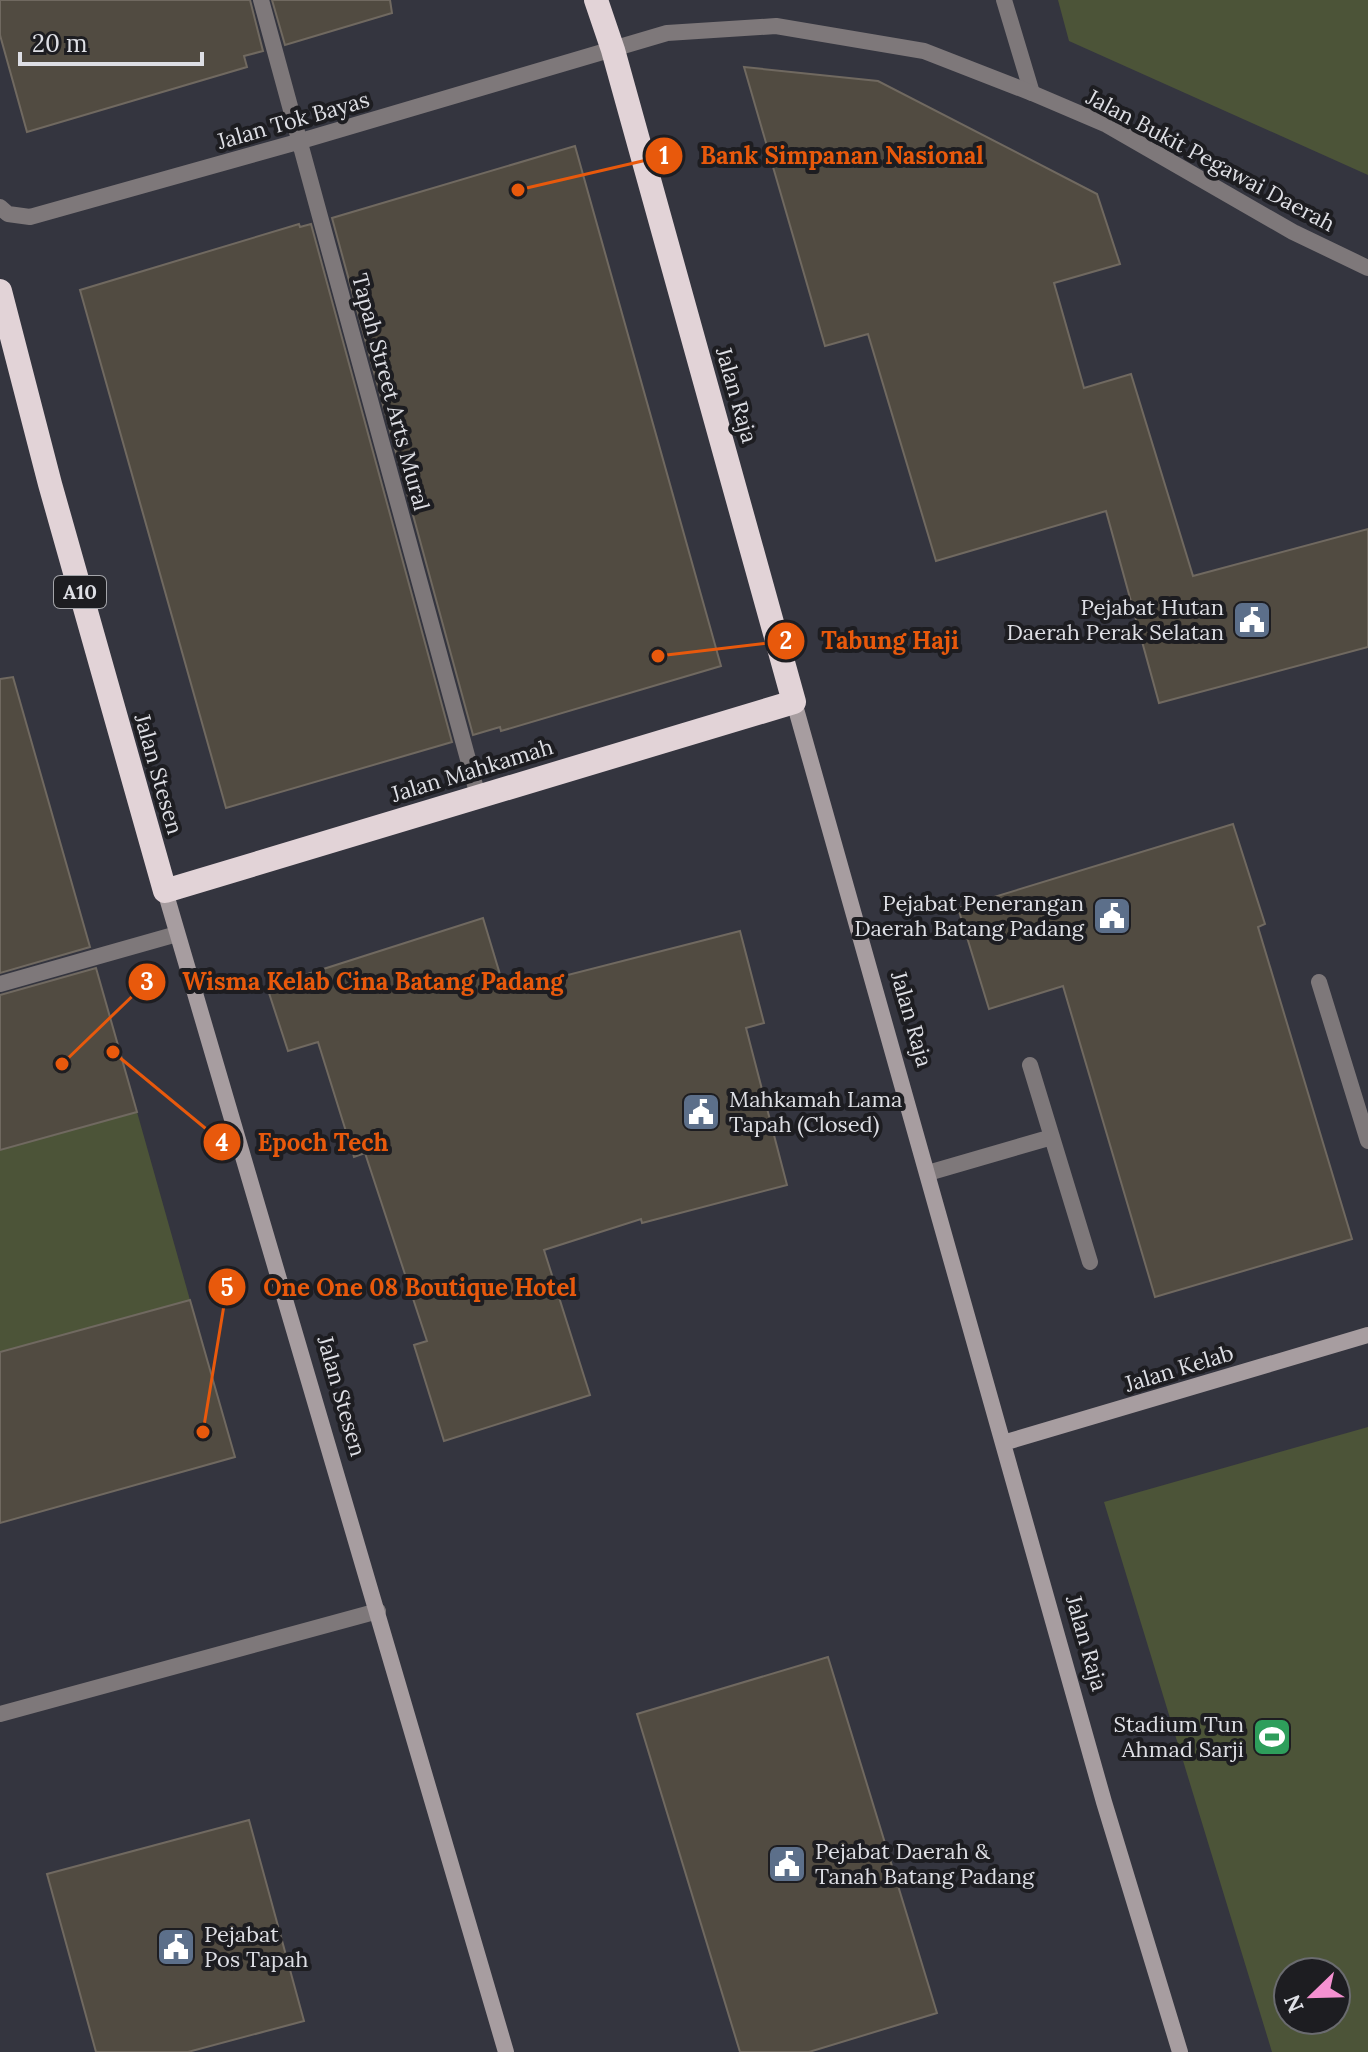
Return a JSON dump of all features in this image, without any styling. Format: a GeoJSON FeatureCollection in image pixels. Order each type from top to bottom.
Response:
{"type":"FeatureCollection","features":[{"type":"Feature","properties":{"kind":"highway","name":"Jalan Raja"},"geometry":{"type":"LineString","coordinates":[[596,0],[613,50],[794,702]]}},
{"type":"Feature","properties":{"kind":"highway","name":"Jalan Stesen"},"geometry":{"type":"LineString","coordinates":[[0,291],[50,484],[165,891]]}},
{"type":"Feature","properties":{"kind":"highway","name":"Jalan Mahkamah"},"geometry":{"type":"LineString","coordinates":[[165,891],[794,702]]}},
{"type":"Feature","properties":{"kind":"street","name":"Tapah Street Arts Mural"},"geometry":{"type":"LineString","coordinates":[[261,0],[478,796]]}},
{"type":"Feature","properties":{"kind":"street"},"geometry":{"type":"LineString","coordinates":[[1004,0],[1032,93]]}},
{"type":"Feature","properties":{"kind":"street","name":"Jalan Bukit Pegawai Daerah"},"geometry":{"type":"LineString","coordinates":[[613,50],[667,33],[776,26],[924,51],[1107,125],[1293,232],[1368,268]]}},
{"type":"Feature","properties":{"kind":"street","name":"Jalan Tok Bayas"},"geometry":{"type":"LineString","coordinates":[[0,207],[8,214],[30,217],[613,50]]}},
{"type":"Feature","properties":{"kind":"street","name":"Jalan Raja"},"geometry":{"type":"LineString","coordinates":[[794,702],[1104,1802],[1180,2052]]}},
{"type":"Feature","properties":{"kind":"street","name":"Jalan Stesen"},"geometry":{"type":"LineString","coordinates":[[165,891],[506,2052]]}},
{"type":"Feature","properties":{"kind":"street"},"geometry":{"type":"LineString","coordinates":[[0,984],[177,934]]}},
{"type":"Feature","properties":{"kind":"street"},"geometry":{"type":"LineString","coordinates":[[1319,982],[1368,1141]]}},
{"type":"Feature","properties":{"kind":"street"},"geometry":{"type":"LineString","coordinates":[[1030,1065],[1090,1262]]}},
{"type":"Feature","properties":{"kind":"street"},"geometry":{"type":"LineString","coordinates":[[928,1173],[1052,1137]]}},
{"type":"Feature","properties":{"kind":"street","name":"Jalan Kelab"},"geometry":{"type":"LineString","coordinates":[[1003,1443],[1368,1335]]}},
{"type":"Feature","properties":{"kind":"street"},"geometry":{"type":"LineString","coordinates":[[0,1714],[378,1611]]}},
{"type":"Feature","properties":{"kind":"green space"},"geometry":{"type":"Polygon","coordinates":[[[1058,0],[1368,0],[1368,175],[1069,41],[1058,0]]]}},
{"type":"Feature","properties":{"kind":"green space"},"geometry":{"type":"Polygon","coordinates":[[[137,1112],[190,1300],[0,1352],[0,1150],[137,1112]]]}},
{"type":"Feature","properties":{"kind":"green space","name":"Stadium Tun Ahmad Sarji"},"geometry":{"type":"Polygon","coordinates":[[[1368,1427],[1368,2052],[1272,2052],[1104,1502],[1368,1427]]]}},
{"type":"Feature","properties":{"kind":"building"},"geometry":{"type":"Polygon","coordinates":[[[0,0],[250,0],[263,51],[244,56],[247,67],[27,132],[0,35],[0,0]]]}},
{"type":"Feature","properties":{"kind":"building"},"geometry":{"type":"Polygon","coordinates":[[[272,0],[390,0],[392,13],[285,45],[272,0]]]}},
{"type":"Feature","properties":{"kind":"building"},"geometry":{"type":"Polygon","coordinates":[[[744,67],[878,81],[1097,194],[1120,264],[1054,283],[1084,388],[1131,374],[1193,576],[1368,529],[1368,647],[1159,703],[1106,511],[936,561],[868,334],[825,346],[744,67]]]}},
{"type":"Feature","properties":{"kind":"building"},"geometry":{"type":"Polygon","coordinates":[[[575,146],[721,666],[501,731],[500,727],[473,735],[332,218],[575,146]]]}},
{"type":"Feature","properties":{"kind":"building"},"geometry":{"type":"Polygon","coordinates":[[[299,224],[300,227],[311,224],[452,742],[226,808],[80,290],[299,224]]]}},
{"type":"Feature","properties":{"kind":"building"},"geometry":{"type":"Polygon","coordinates":[[[13,677],[90,947],[0,973],[0,679],[13,677]]]}},
{"type":"Feature","properties":{"kind":"building"},"geometry":{"type":"Polygon","coordinates":[[[1233,824],[1265,924],[1258,927],[1352,1239],[1155,1297],[1063,986],[989,1009],[958,908],[1233,824]]]}},
{"type":"Feature","properties":{"kind":"building"},"geometry":{"type":"Polygon","coordinates":[[[483,918],[505,991],[740,931],[764,1023],[746,1028],[787,1185],[642,1223],[641,1219],[544,1250],[590,1395],[444,1441],[414,1345],[427,1341],[365,1153],[354,1157],[318,1042],[288,1051],[267,987],[483,918]]]}},
{"type":"Feature","properties":{"kind":"building"},"geometry":{"type":"Polygon","coordinates":[[[96,968],[137,1112],[0,1150],[0,995],[96,968]]]}},
{"type":"Feature","properties":{"kind":"building"},"geometry":{"type":"Polygon","coordinates":[[[190,1300],[235,1457],[0,1523],[0,1352],[190,1300]]]}},
{"type":"Feature","properties":{"kind":"building","name":"Pejabat Daerah & Tanah Batang Padang"},"geometry":{"type":"Polygon","coordinates":[[[828,1657],[937,2013],[809,2052],[740,2052],[637,1714],[828,1657]]]}},
{"type":"Feature","properties":{"kind":"building","name":"Pejabat Pos Tapah"},"geometry":{"type":"Polygon","coordinates":[[[249,1820],[304,2021],[188,2052],[96,2052],[47,1874],[249,1820]]]}},
{"type":"Feature","properties":{"kind":"place","name":"Bank Simpanan Nasional"},"geometry":{"type":"Point","coordinates":[518,190]}},
{"type":"Feature","properties":{"kind":"place","name":"Pejabat Hutan Daerah Perak Selatan"},"geometry":{"type":"Point","coordinates":[1252,620]}},
{"type":"Feature","properties":{"kind":"place","name":"Tabung Haji"},"geometry":{"type":"Point","coordinates":[658,656]}},
{"type":"Feature","properties":{"kind":"place","name":"Pejabat Penerangan Daerah Batang Padang"},"geometry":{"type":"Point","coordinates":[1112,916]}},
{"type":"Feature","properties":{"kind":"place","name":"Epoch Tech"},"geometry":{"type":"Point","coordinates":[113,1052]}},
{"type":"Feature","properties":{"kind":"place","name":"Wisma Kelab Cina Batang Padang"},"geometry":{"type":"Point","coordinates":[62,1064]}},
{"type":"Feature","properties":{"kind":"place","name":"Mahkamah Lama Tapah (Closed)"},"geometry":{"type":"Point","coordinates":[701,1112]}},
{"type":"Feature","properties":{"kind":"place","name":"One One 08 Boutique Hotel"},"geometry":{"type":"Point","coordinates":[203,1432]}},
{"type":"Feature","properties":{"kind":"place","name":"Stadium Tun Ahmad Sarji"},"geometry":{"type":"Point","coordinates":[1272,1737]}},
{"type":"Feature","properties":{"kind":"place","name":"Pejabat Daerah & Tanah Batang Padang"},"geometry":{"type":"Point","coordinates":[787,1864]}},
{"type":"Feature","properties":{"kind":"place","name":"Pejabat Pos Tapah"},"geometry":{"type":"Point","coordinates":[176,1947]}}]}
